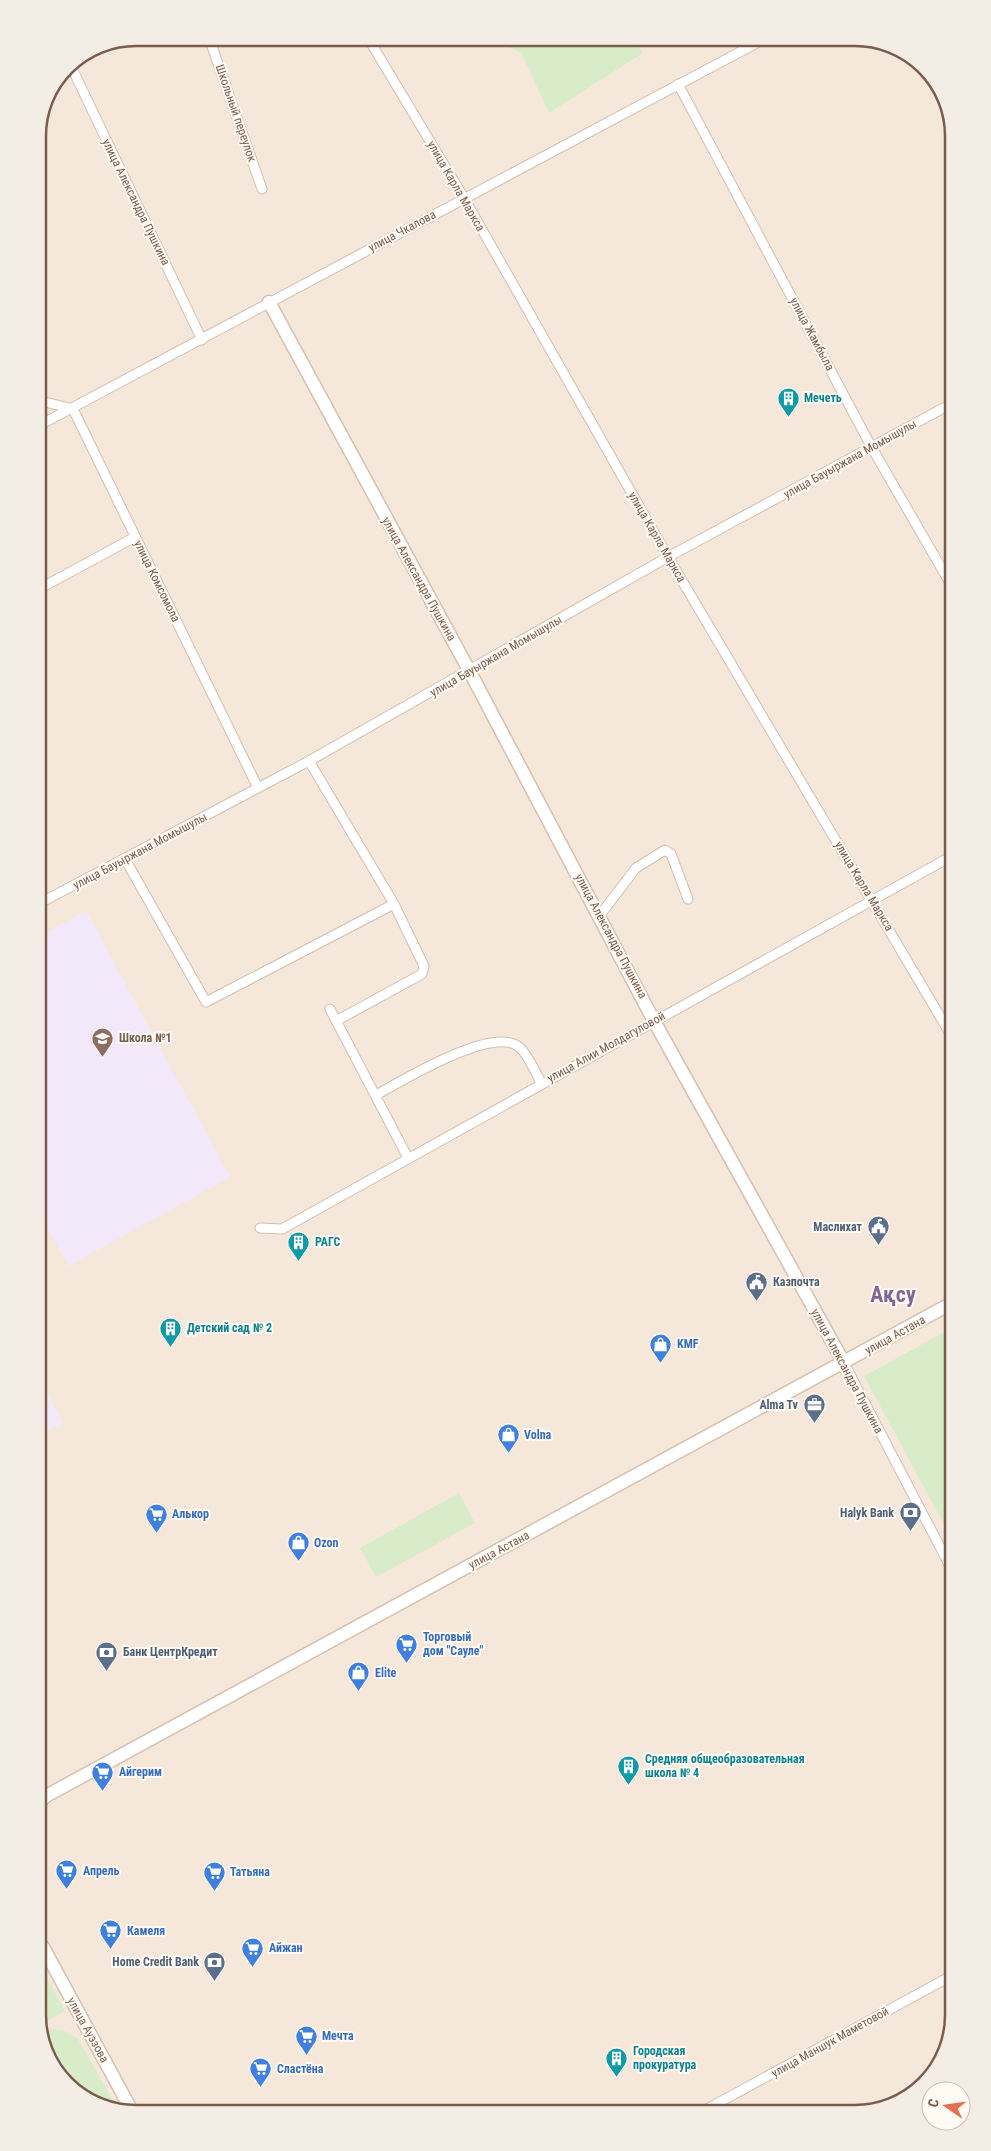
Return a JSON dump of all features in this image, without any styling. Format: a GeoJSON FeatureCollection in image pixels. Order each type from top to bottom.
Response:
{"type":"FeatureCollection","features":[{"type":"Feature","properties":{"kind":"street","name":"Школьный переулок"},"geometry":{"type":"LineString","coordinates":[[212,46],[262,189]]}},
{"type":"Feature","properties":{"kind":"street","name":"улица Карла Маркса"},"geometry":{"type":"LineString","coordinates":[[373,46],[464,198],[668,558],[945,1025]]}},
{"type":"Feature","properties":{"kind":"street","name":"улица Чкалова"},"geometry":{"type":"LineString","coordinates":[[46,422],[751,46]]}},
{"type":"Feature","properties":{"kind":"street","name":"улица Александра Пушкина"},"geometry":{"type":"LineString","coordinates":[[74,72],[202,340]]}},
{"type":"Feature","properties":{"kind":"street","name":"улица Жамбыла"},"geometry":{"type":"LineString","coordinates":[[678,84],[872,448],[945,573]]}},
{"type":"Feature","properties":{"kind":"street","name":"улица Александра Пушкина"},"geometry":{"type":"LineString","coordinates":[[269,302],[470,672],[654,1020],[844,1363],[945,1557]]}},
{"type":"Feature","properties":{"kind":"street"},"geometry":{"type":"LineString","coordinates":[[46,402],[73,409]]}},
{"type":"Feature","properties":{"kind":"street","name":"улица Бауыржана Момышулы"},"geometry":{"type":"LineString","coordinates":[[46,900],[309,761],[470,672],[668,558],[945,407]]}},
{"type":"Feature","properties":{"kind":"street","name":"улица Комсомола"},"geometry":{"type":"LineString","coordinates":[[73,409],[258,788]]}},
{"type":"Feature","properties":{"kind":"street"},"geometry":{"type":"LineString","coordinates":[[46,585],[135,537]]}},
{"type":"Feature","properties":{"kind":"street"},"geometry":{"type":"LineString","coordinates":[[309,761],[394,904],[424,966],[422,974],[336,1022]]}},
{"type":"Feature","properties":{"kind":"street"},"geometry":{"type":"LineString","coordinates":[[600,915],[636,868],[665,850],[671,854],[688,899]]}},
{"type":"Feature","properties":{"kind":"street"},"geometry":{"type":"LineString","coordinates":[[125,859],[206,1002],[394,904]]}},
{"type":"Feature","properties":{"kind":"street","name":"улица Алии Молдагуловой"},"geometry":{"type":"LineString","coordinates":[[260,1228],[282,1229],[654,1020],[945,860]]}},
{"type":"Feature","properties":{"kind":"street"},"geometry":{"type":"LineString","coordinates":[[330,1009],[408,1158]]}},
{"type":"Feature","properties":{"kind":"street"},"geometry":{"type":"LineString","coordinates":[[376,1095],[464,1050],[486,1043],[509,1042],[519,1047],[541,1083]]}},
{"type":"Feature","properties":{"kind":"street","name":"улица Астана"},"geometry":{"type":"LineString","coordinates":[[46,1796],[945,1307]]}},
{"type":"Feature","properties":{"kind":"street","name":"улица Ауэзова"},"geometry":{"type":"LineString","coordinates":[[46,1954],[128,2105]]}},
{"type":"Feature","properties":{"kind":"street","name":"улица Маншук Маметовой"},"geometry":{"type":"LineString","coordinates":[[714,2105],[945,1979]]}},
{"type":"Feature","properties":{"kind":"shaded area","name":"Ақсу"},"geometry":{"type":"Polygon","coordinates":[[[130,46],[861,46],[884,51],[910,65],[926,81],[940,107],[945,136],[945,2015],[940,2044],[926,2070],[905,2090],[884,2100],[861,2105],[130,2105],[107,2100],[81,2086],[65,2070],[51,2044],[46,2021],[46,130],[53,102],[65,81],[91,58],[130,46]]]}},
{"type":"Feature","properties":{"kind":"shaded area","name":"Школа №1"},"geometry":{"type":"Polygon","coordinates":[[[86,911],[230,1177],[68,1266],[46,1224],[46,933],[86,911]]]}},
{"type":"Feature","properties":{"kind":"shaded area"},"geometry":{"type":"Polygon","coordinates":[[[46,1391],[63,1423],[46,1432],[46,1391]]]}},
{"type":"Feature","properties":{"kind":"green space"},"geometry":{"type":"Polygon","coordinates":[[[507,46],[639,46],[643,53],[549,113],[521,53],[507,46]]]}},
{"type":"Feature","properties":{"kind":"green space"},"geometry":{"type":"Polygon","coordinates":[[[945,1332],[945,1526],[864,1376],[945,1332]]]}},
{"type":"Feature","properties":{"kind":"green space"},"geometry":{"type":"Polygon","coordinates":[[[459,1493],[475,1523],[376,1577],[360,1548],[459,1493]]]}},
{"type":"Feature","properties":{"kind":"green space"},"geometry":{"type":"Polygon","coordinates":[[[46,1976],[65,2011],[46,2021],[46,1976]]]}},
{"type":"Feature","properties":{"kind":"green space"},"geometry":{"type":"Polygon","coordinates":[[[54,2029],[63,2030],[78,2039],[114,2102],[91,2093],[65,2070],[53,2049],[48,2031],[54,2029]]]}},
{"type":"Feature","properties":{"kind":"place","name":"Мечеть"},"geometry":{"type":"Point","coordinates":[788,417]}},
{"type":"Feature","properties":{"kind":"place","name":"Школа №1"},"geometry":{"type":"Point","coordinates":[103,1057]}},
{"type":"Feature","properties":{"kind":"place","name":"Маслихат"},"geometry":{"type":"Point","coordinates":[878,1246]}},
{"type":"Feature","properties":{"kind":"place","name":"РАГС"},"geometry":{"type":"Point","coordinates":[299,1261]}},
{"type":"Feature","properties":{"kind":"place","name":"Казпочта"},"geometry":{"type":"Point","coordinates":[757,1301]}},
{"type":"Feature","properties":{"kind":"place","name":"Детский сад № 2"},"geometry":{"type":"Point","coordinates":[171,1347]}},
{"type":"Feature","properties":{"kind":"place","name":"KMF"},"geometry":{"type":"Point","coordinates":[661,1363]}},
{"type":"Feature","properties":{"kind":"place","name":"Alma Tv"},"geometry":{"type":"Point","coordinates":[814,1424]}},
{"type":"Feature","properties":{"kind":"place","name":"Volna"},"geometry":{"type":"Point","coordinates":[508,1454]}},
{"type":"Feature","properties":{"kind":"place","name":"Halyk Bank"},"geometry":{"type":"Point","coordinates":[910,1532]}},
{"type":"Feature","properties":{"kind":"place","name":"Алькор"},"geometry":{"type":"Point","coordinates":[156,1533]}},
{"type":"Feature","properties":{"kind":"place","name":"Ozon"},"geometry":{"type":"Point","coordinates":[298,1562]}},
{"type":"Feature","properties":{"kind":"place","name":"Торговый дом \"Сауле\""},"geometry":{"type":"Point","coordinates":[407,1663]}},
{"type":"Feature","properties":{"kind":"place","name":"Банк ЦентрКредит"},"geometry":{"type":"Point","coordinates":[107,1671]}},
{"type":"Feature","properties":{"kind":"place","name":"Elite"},"geometry":{"type":"Point","coordinates":[359,1692]}},
{"type":"Feature","properties":{"kind":"place","name":"Средняя общеобразовательная школа № 4"},"geometry":{"type":"Point","coordinates":[629,1785]}},
{"type":"Feature","properties":{"kind":"place","name":"Айгерим"},"geometry":{"type":"Point","coordinates":[103,1791]}},
{"type":"Feature","properties":{"kind":"place","name":"Апрель"},"geometry":{"type":"Point","coordinates":[67,1890]}},
{"type":"Feature","properties":{"kind":"place","name":"Татьяна"},"geometry":{"type":"Point","coordinates":[214,1891]}},
{"type":"Feature","properties":{"kind":"place","name":"Камеля"},"geometry":{"type":"Point","coordinates":[111,1950]}},
{"type":"Feature","properties":{"kind":"place","name":"Айжан"},"geometry":{"type":"Point","coordinates":[253,1967]}},
{"type":"Feature","properties":{"kind":"place","name":"Home Credit Bank"},"geometry":{"type":"Point","coordinates":[215,1981]}},
{"type":"Feature","properties":{"kind":"place","name":"Мечта"},"geometry":{"type":"Point","coordinates":[306,2055]}},
{"type":"Feature","properties":{"kind":"place","name":"Городская прокуратура"},"geometry":{"type":"Point","coordinates":[617,2077]}},
{"type":"Feature","properties":{"kind":"place","name":"Сластёна"},"geometry":{"type":"Point","coordinates":[261,2088]}},
{"type":"Feature","properties":{"kind":"district","name":"Ақсу"},"geometry":{"type":"Point","coordinates":[893,1294]}}]}
